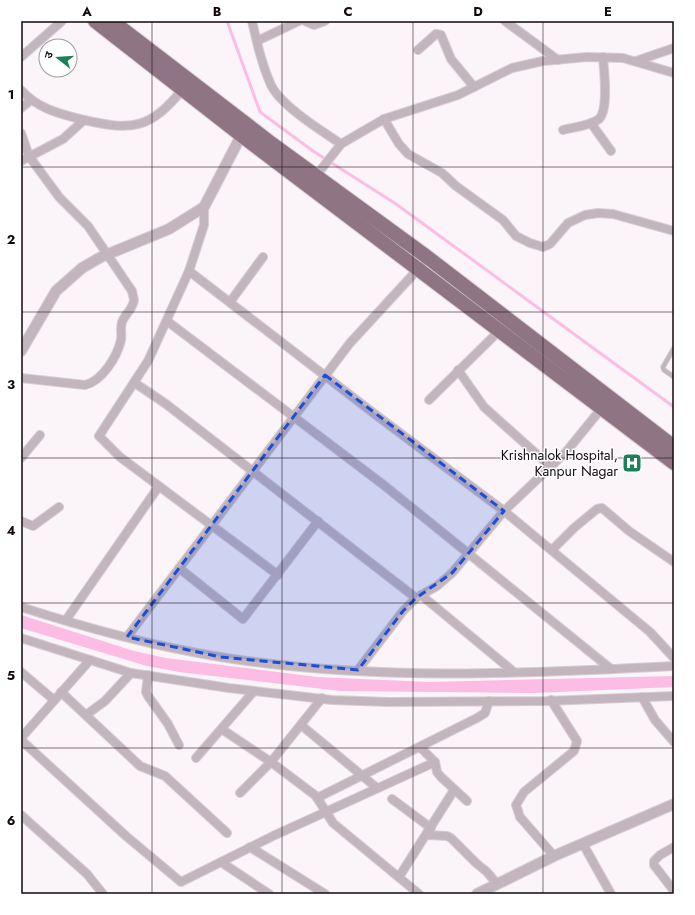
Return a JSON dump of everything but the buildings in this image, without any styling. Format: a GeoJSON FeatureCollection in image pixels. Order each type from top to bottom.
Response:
{"type":"FeatureCollection","features":[{"type":"Feature","properties":{"kind":"highway"},"geometry":{"type":"LineString","coordinates":[[95,21],[184,89],[243,130],[320,170],[427,257],[674,447]]}},
{"type":"Feature","properties":{"kind":"highway"},"geometry":{"type":"LineString","coordinates":[[112,21],[243,130],[418,270],[500,330],[601,409],[674,463]]}},
{"type":"Feature","properties":{"kind":"street"},"geometry":{"type":"LineString","coordinates":[[21,57],[62,21]]}},
{"type":"Feature","properties":{"kind":"street"},"geometry":{"type":"LineString","coordinates":[[252,21],[272,87],[281,98],[338,147]]}},
{"type":"Feature","properties":{"kind":"street"},"geometry":{"type":"LineString","coordinates":[[257,41],[299,21]]}},
{"type":"Feature","properties":{"kind":"street"},"geometry":{"type":"LineString","coordinates":[[305,21],[314,25],[325,21]]}},
{"type":"Feature","properties":{"kind":"street"},"geometry":{"type":"LineString","coordinates":[[505,21],[558,60]]}},
{"type":"Feature","properties":{"kind":"street"},"geometry":{"type":"LineString","coordinates":[[418,50],[436,34],[441,34],[451,59],[474,87]]}},
{"type":"Feature","properties":{"kind":"street"},"geometry":{"type":"LineString","coordinates":[[636,61],[674,48]]}},
{"type":"Feature","properties":{"kind":"street"},"geometry":{"type":"LineString","coordinates":[[563,130],[591,123],[601,115],[604,106],[604,57]]}},
{"type":"Feature","properties":{"kind":"street"},"geometry":{"type":"LineString","coordinates":[[320,170],[338,147],[384,119],[458,94],[512,68],[543,61],[604,57],[622,58],[636,61],[674,74]]}},
{"type":"Feature","properties":{"kind":"street"},"geometry":{"type":"LineString","coordinates":[[21,90],[31,100],[51,111],[84,120],[111,125],[137,125],[160,113],[184,89]]}},
{"type":"Feature","properties":{"kind":"street"},"geometry":{"type":"LineString","coordinates":[[21,108],[31,100]]}},
{"type":"Feature","properties":{"kind":"street"},"geometry":{"type":"LineString","coordinates":[[384,119],[399,144],[408,154],[442,173],[456,186],[504,220],[516,236],[530,243],[543,247],[550,244],[568,223],[585,215],[598,213],[612,214],[674,231]]}},
{"type":"Feature","properties":{"kind":"street"},"geometry":{"type":"LineString","coordinates":[[21,161],[63,139],[84,120]]}},
{"type":"Feature","properties":{"kind":"street"},"geometry":{"type":"LineString","coordinates":[[591,123],[611,151]]}},
{"type":"Feature","properties":{"kind":"street"},"geometry":{"type":"LineString","coordinates":[[243,130],[204,207],[204,225],[189,271],[148,362],[99,436],[120,457],[278,575]]}},
{"type":"Feature","properties":{"kind":"street"},"geometry":{"type":"LineString","coordinates":[[21,134],[29,156],[60,197],[88,226],[132,291],[134,300],[122,322],[121,340],[118,349],[100,377],[85,385],[21,378]]}},
{"type":"Feature","properties":{"kind":"street"},"geometry":{"type":"LineString","coordinates":[[21,351],[56,291],[82,268],[107,255],[169,228],[204,207]]}},
{"type":"Feature","properties":{"kind":"street"},"geometry":{"type":"LineString","coordinates":[[230,302],[263,257]]}},
{"type":"Feature","properties":{"kind":"street"},"geometry":{"type":"LineString","coordinates":[[127,637],[350,343],[418,270],[427,257]]}},
{"type":"Feature","properties":{"kind":"street"},"geometry":{"type":"LineString","coordinates":[[189,271],[376,415],[504,511],[650,632],[674,658]]}},
{"type":"Feature","properties":{"kind":"street"},"geometry":{"type":"LineString","coordinates":[[167,321],[294,416],[469,554],[611,669]]}},
{"type":"Feature","properties":{"kind":"street"},"geometry":{"type":"LineString","coordinates":[[429,400],[500,330]]}},
{"type":"Feature","properties":{"kind":"street"},"geometry":{"type":"LineString","coordinates":[[458,370],[484,407],[551,467]]}},
{"type":"Feature","properties":{"kind":"street"},"geometry":{"type":"LineString","coordinates":[[135,383],[166,404],[252,472],[419,597],[514,672]]}},
{"type":"Feature","properties":{"kind":"street"},"geometry":{"type":"LineString","coordinates":[[358,670],[404,611],[419,597],[437,586],[452,573],[504,511],[566,452],[601,409]]}},
{"type":"Feature","properties":{"kind":"street"},"geometry":{"type":"LineString","coordinates":[[21,458],[40,435]]}},
{"type":"Feature","properties":{"kind":"street"},"geometry":{"type":"LineString","coordinates":[[66,620],[159,486]]}},
{"type":"Feature","properties":{"kind":"street"},"geometry":{"type":"LineString","coordinates":[[21,521],[32,526],[59,507]]}},
{"type":"Feature","properties":{"kind":"street"},"geometry":{"type":"LineString","coordinates":[[552,550],[574,528],[597,509],[602,508],[629,531],[674,562]]}},
{"type":"Feature","properties":{"kind":"street"},"geometry":{"type":"LineString","coordinates":[[179,568],[244,619],[318,521]]}},
{"type":"Feature","properties":{"kind":"street"},"geometry":{"type":"LineString","coordinates":[[21,608],[162,646],[221,657],[358,670],[471,673],[674,666]]}},
{"type":"Feature","properties":{"kind":"street"},"geometry":{"type":"LineString","coordinates":[[21,638],[132,672],[254,691],[322,698],[388,702],[551,700],[674,696]]}},
{"type":"Feature","properties":{"kind":"street"},"geometry":{"type":"LineString","coordinates":[[90,660],[21,739],[126,836],[181,882],[250,847],[434,760]]}},
{"type":"Feature","properties":{"kind":"street"},"geometry":{"type":"LineString","coordinates":[[21,672],[54,700]]}},
{"type":"Feature","properties":{"kind":"street"},"geometry":{"type":"LineString","coordinates":[[86,715],[105,701],[132,672]]}},
{"type":"Feature","properties":{"kind":"street"},"geometry":{"type":"LineString","coordinates":[[148,675],[146,692],[168,724],[179,745]]}},
{"type":"Feature","properties":{"kind":"street"},"geometry":{"type":"LineString","coordinates":[[196,758],[222,730],[254,691]]}},
{"type":"Feature","properties":{"kind":"street"},"geometry":{"type":"LineString","coordinates":[[61,692],[140,766],[165,776],[227,833]]}},
{"type":"Feature","properties":{"kind":"street"},"geometry":{"type":"LineString","coordinates":[[642,697],[655,720],[674,742]]}},
{"type":"Feature","properties":{"kind":"street"},"geometry":{"type":"LineString","coordinates":[[240,793],[271,762],[322,698]]}},
{"type":"Feature","properties":{"kind":"street"},"geometry":{"type":"LineString","coordinates":[[551,700],[578,744],[574,751],[524,792],[516,805],[520,817],[554,856]]}},
{"type":"Feature","properties":{"kind":"street"},"geometry":{"type":"LineString","coordinates":[[317,798],[422,749],[477,718],[484,713],[489,701]]}},
{"type":"Feature","properties":{"kind":"street"},"geometry":{"type":"LineString","coordinates":[[301,725],[377,788]]}},
{"type":"Feature","properties":{"kind":"street"},"geometry":{"type":"LineString","coordinates":[[222,730],[271,762],[317,798],[333,823],[419,894]]}},
{"type":"Feature","properties":{"kind":"street"},"geometry":{"type":"LineString","coordinates":[[422,749],[434,760],[439,775],[467,801]]}},
{"type":"Feature","properties":{"kind":"street"},"geometry":{"type":"LineString","coordinates":[[399,877],[454,790]]}},
{"type":"Feature","properties":{"kind":"street"},"geometry":{"type":"LineString","coordinates":[[392,799],[429,831],[451,838],[476,864],[487,872],[497,884]]}},
{"type":"Feature","properties":{"kind":"street"},"geometry":{"type":"LineString","coordinates":[[477,894],[554,856],[674,804]]}},
{"type":"Feature","properties":{"kind":"street"},"geometry":{"type":"LineString","coordinates":[[21,816],[87,874],[103,894]]}},
{"type":"Feature","properties":{"kind":"street"},"geometry":{"type":"LineString","coordinates":[[584,844],[611,894]]}},
{"type":"Feature","properties":{"kind":"street"},"geometry":{"type":"LineString","coordinates":[[250,847],[325,894]]}},
{"type":"Feature","properties":{"kind":"street"},"geometry":{"type":"LineString","coordinates":[[674,847],[660,855],[654,861],[654,865],[674,891]]}},
{"type":"Feature","properties":{"kind":"street"},"geometry":{"type":"LineString","coordinates":[[221,862],[270,894]]}},
{"type":"Feature","properties":{"kind":"lane"},"geometry":{"type":"LineString","coordinates":[[674,348],[663,367],[664,370],[674,377]]}},
{"type":"Feature","properties":{"kind":"highlighted area"},"geometry":{"type":"Polygon","coordinates":[[[325,375],[504,511],[452,573],[416,598],[403,611],[358,670],[221,657],[127,637],[325,375]]]}},
{"type":"Feature","properties":{"kind":"shaded area"},"geometry":{"type":"Polygon","coordinates":[[[21,615],[134,651],[166,658],[317,677],[429,682],[674,676],[674,687],[534,693],[340,691],[179,672],[147,666],[21,628],[21,615]]]}},
{"type":"Feature","properties":{"kind":"waterway"},"geometry":{"type":"LineString","coordinates":[[227,21],[260,112],[313,151],[396,204],[674,407]]}},
{"type":"Feature","properties":{"kind":"place","name":"Krishnalok Hospital, Kanpur Nagar"},"geometry":{"type":"Point","coordinates":[632,463]}}]}
